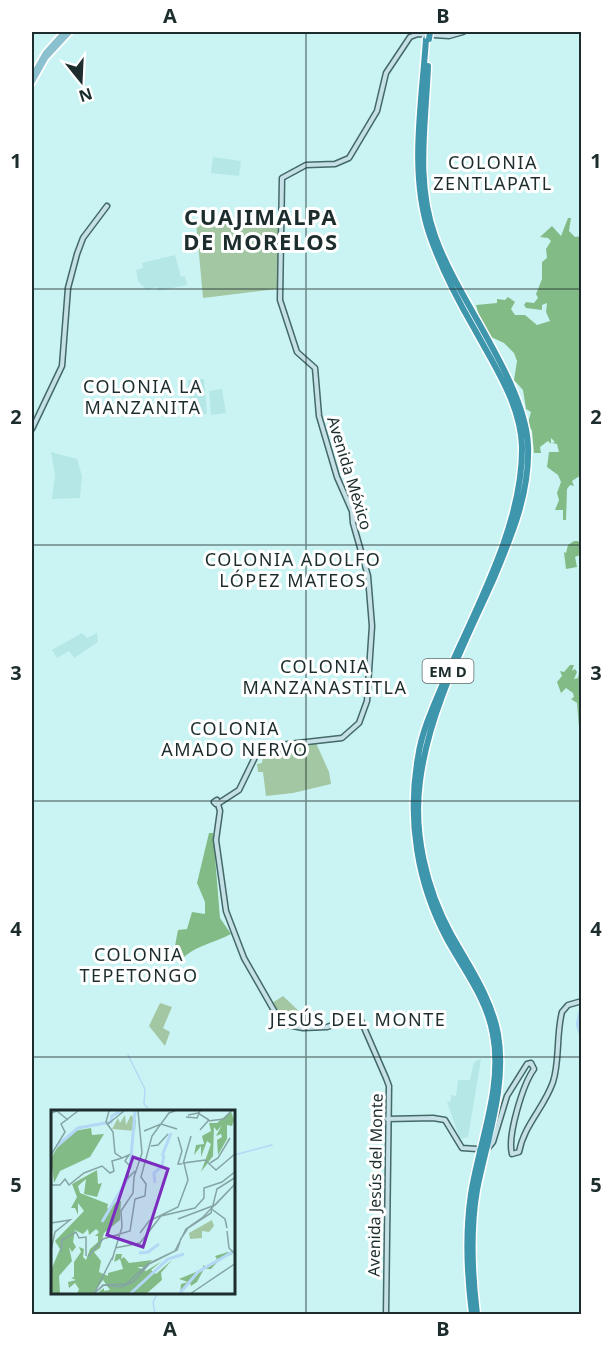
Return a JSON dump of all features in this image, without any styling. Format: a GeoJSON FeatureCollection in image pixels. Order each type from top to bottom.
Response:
{"type":"FeatureCollection","features":[{"type":"Feature","properties":{"kind":"highway","name":"EM D"},"geometry":{"type":"LineString","coordinates":[[428,35],[419,164],[424,215],[438,257],[509,394],[520,427],[522,450],[513,517],[431,712],[418,753],[414,785],[413,833],[426,886],[441,927],[479,993],[493,1032],[495,1052],[493,1083],[468,1216],[467,1268],[472,1314]]}},
{"type":"Feature","properties":{"kind":"highway","name":"EM D"},"geometry":{"type":"LineString","coordinates":[[428,35],[423,162],[429,215],[445,260],[513,392],[526,427],[528,450],[516,527],[436,713],[423,755],[419,786],[419,830],[431,886],[447,927],[483,990],[492,1011],[500,1050],[499,1084],[474,1216],[472,1243],[477,1314]]}},
{"type":"Feature","properties":{"kind":"main road"},"geometry":{"type":"LineString","coordinates":[[32,76],[45,53],[64,32]]}},
{"type":"Feature","properties":{"kind":"main road"},"geometry":{"type":"LineString","coordinates":[[32,83],[46,58],[70,32]]}},
{"type":"Feature","properties":{"kind":"main road","name":"Avenida México"},"geometry":{"type":"LineString","coordinates":[[219,803],[238,790],[258,751],[271,747],[342,738],[360,723],[367,701],[372,612],[366,564],[353,523],[352,511],[337,477],[323,429],[318,406],[315,368],[297,352],[280,300],[282,178],[306,165],[335,164],[349,158],[377,111],[386,73],[405,41],[413,35],[449,36],[463,32]]}},
{"type":"Feature","properties":{"kind":"main road"},"geometry":{"type":"LineString","coordinates":[[32,429],[62,366],[68,288],[75,260],[83,238],[107,206]]}},
{"type":"Feature","properties":{"kind":"main road","name":"Avenida Jesús del Monte"},"geometry":{"type":"LineString","coordinates":[[219,803],[216,840],[223,898],[235,938],[250,970],[276,1014],[291,1026],[327,1027],[359,1016],[388,1086],[386,1314]]}},
{"type":"Feature","properties":{"kind":"main road"},"geometry":{"type":"LineString","coordinates":[[487,1148],[493,1143],[511,1089],[527,1065],[531,1063],[534,1069],[526,1083],[512,1142],[512,1154],[519,1152],[521,1136],[544,1100],[554,1077],[562,1012],[568,1005],[582,1001]]}},
{"type":"Feature","properties":{"kind":"main road"},"geometry":{"type":"LineString","coordinates":[[387,1119],[439,1118],[449,1124],[462,1148],[477,1149]]}},
{"type":"Feature","properties":{"kind":"shaded area"},"geometry":{"type":"Polygon","coordinates":[[[213,157],[241,161],[239,176],[211,173],[213,157]]]}},
{"type":"Feature","properties":{"kind":"shaded area"},"geometry":{"type":"Polygon","coordinates":[[[175,255],[181,277],[185,276],[187,285],[158,291],[157,287],[146,290],[138,281],[136,270],[143,268],[142,263],[175,255]]]}},
{"type":"Feature","properties":{"kind":"shaded area"},"geometry":{"type":"Polygon","coordinates":[[[204,379],[207,414],[189,415],[188,380],[204,379]]]}},
{"type":"Feature","properties":{"kind":"shaded area"},"geometry":{"type":"Polygon","coordinates":[[[222,389],[226,413],[211,415],[209,391],[222,389]]]}},
{"type":"Feature","properties":{"kind":"shaded area"},"geometry":{"type":"Polygon","coordinates":[[[51,452],[77,459],[82,476],[80,498],[52,499],[55,475],[51,452]]]}},
{"type":"Feature","properties":{"kind":"shaded area"},"geometry":{"type":"Polygon","coordinates":[[[82,633],[87,638],[97,633],[98,642],[74,658],[69,651],[57,658],[52,650],[82,633]]]}},
{"type":"Feature","properties":{"kind":"shaded area"},"geometry":{"type":"Polygon","coordinates":[[[481,1059],[468,1137],[460,1139],[447,1102],[451,1101],[451,1095],[456,1096],[458,1080],[470,1080],[474,1062],[481,1059]]]}},
{"type":"Feature","properties":{"kind":"green space"},"geometry":{"type":"Polygon","coordinates":[[[568,218],[571,218],[569,231],[575,237],[581,236],[581,475],[572,481],[574,486],[570,485],[567,489],[566,520],[563,520],[563,510],[555,510],[559,500],[557,493],[561,482],[558,475],[547,467],[549,452],[559,452],[557,444],[552,443],[555,442],[551,438],[551,444],[548,441],[540,447],[541,453],[534,453],[532,431],[528,423],[531,412],[526,409],[523,390],[514,380],[517,361],[514,353],[504,343],[489,336],[481,323],[476,305],[497,303],[497,299],[505,300],[508,297],[515,302],[511,309],[515,315],[525,315],[537,325],[550,321],[546,312],[547,303],[542,305],[542,310],[526,308],[524,305],[526,302],[534,303],[538,298],[536,294],[542,279],[542,262],[547,258],[546,249],[551,241],[540,237],[552,226],[561,236],[568,218]]]}},
{"type":"Feature","properties":{"kind":"green space"},"geometry":{"type":"Polygon","coordinates":[[[196,221],[280,221],[277,289],[203,298],[196,221]]]}},
{"type":"Feature","properties":{"kind":"green space"},"geometry":{"type":"Polygon","coordinates":[[[578,541],[581,546],[580,555],[575,557],[577,567],[566,569],[564,552],[566,553],[568,545],[578,541]]]}},
{"type":"Feature","properties":{"kind":"green space"},"geometry":{"type":"Polygon","coordinates":[[[570,665],[574,665],[572,671],[575,669],[577,672],[574,679],[578,678],[579,672],[581,673],[582,726],[579,727],[577,703],[571,699],[574,697],[573,693],[566,688],[561,693],[557,682],[562,676],[560,671],[564,672],[570,665]]]}},
{"type":"Feature","properties":{"kind":"green space"},"geometry":{"type":"Polygon","coordinates":[[[316,743],[329,772],[331,784],[293,793],[266,796],[263,772],[258,772],[257,764],[262,763],[263,755],[272,750],[316,743]]]}},
{"type":"Feature","properties":{"kind":"green space"},"geometry":{"type":"Polygon","coordinates":[[[209,833],[213,833],[220,918],[231,934],[198,948],[181,960],[180,952],[174,951],[178,930],[187,929],[192,912],[205,914],[205,902],[197,883],[209,833]]]}},
{"type":"Feature","properties":{"kind":"green space"},"geometry":{"type":"Polygon","coordinates":[[[283,996],[301,1013],[297,1021],[291,1018],[285,1020],[272,1003],[283,996]]]}},
{"type":"Feature","properties":{"kind":"green space"},"geometry":{"type":"Polygon","coordinates":[[[160,1003],[172,1007],[163,1028],[170,1032],[165,1046],[149,1026],[160,1003]]]}},
{"type":"Feature","properties":{"kind":"waterway"},"geometry":{"type":"LineString","coordinates":[[582,1006],[578,1024],[582,1038]]}},
{"type":"Feature","properties":{"kind":"waterway"},"geometry":{"type":"LineString","coordinates":[[128,1055],[145,1089],[144,1104],[149,1110]]}},
{"type":"Feature","properties":{"kind":"waterway"},"geometry":{"type":"LineString","coordinates":[[236,1154],[272,1145]]}},
{"type":"Feature","properties":{"kind":"waterway"},"geometry":{"type":"LineString","coordinates":[[155,1314],[153,1302],[156,1295]]}},
{"type":"Feature","properties":{"kind":"district","name":"COLONIA ZENTLAPATL"},"geometry":{"type":"Point","coordinates":[493,172]}},
{"type":"Feature","properties":{"kind":"district","name":"CUAJIMALPA DE MORELOS"},"geometry":{"type":"Point","coordinates":[261,228]}},
{"type":"Feature","properties":{"kind":"district","name":"COLONIA LA MANZANITA"},"geometry":{"type":"Point","coordinates":[143,396]}},
{"type":"Feature","properties":{"kind":"district","name":"COLONIA ADOLFO LÓPEZ MATEOS"},"geometry":{"type":"Point","coordinates":[293,569]}},
{"type":"Feature","properties":{"kind":"district","name":"COLONIA MANZANASTITLA"},"geometry":{"type":"Point","coordinates":[325,676]}},
{"type":"Feature","properties":{"kind":"district","name":"COLONIA AMADO NERVO"},"geometry":{"type":"Point","coordinates":[235,738]}},
{"type":"Feature","properties":{"kind":"district","name":"COLONIA TEPETONGO"},"geometry":{"type":"Point","coordinates":[139,964]}},
{"type":"Feature","properties":{"kind":"district","name":"JESÚS DEL MONTE"},"geometry":{"type":"Point","coordinates":[358,1019]}}]}
